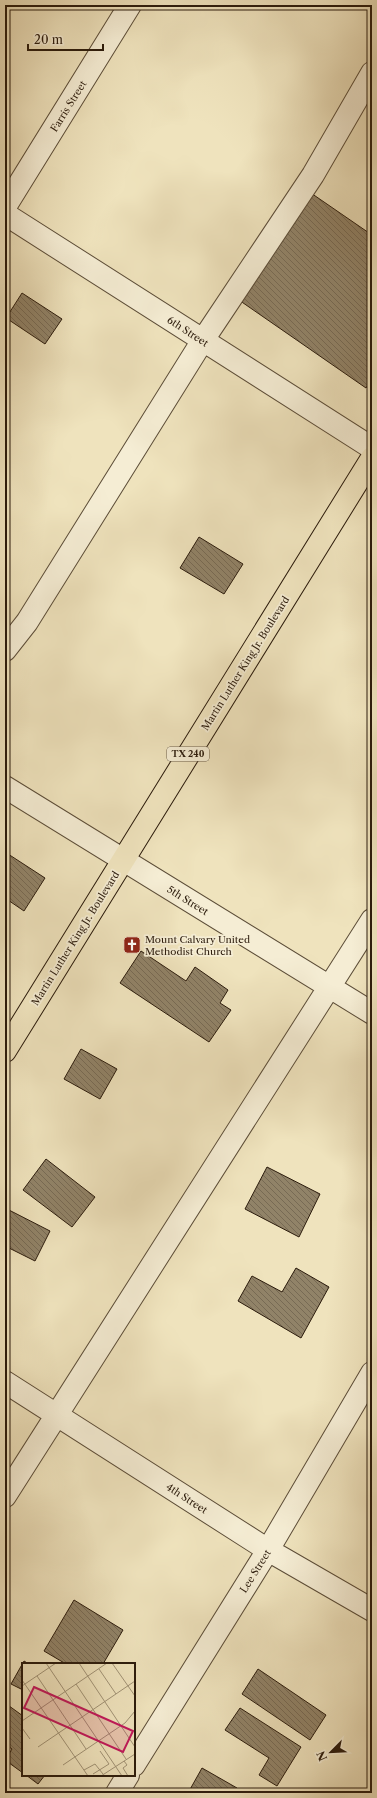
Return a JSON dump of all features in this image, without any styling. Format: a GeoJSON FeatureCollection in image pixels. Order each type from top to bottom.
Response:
{"type":"FeatureCollection","features":[{"type":"Feature","properties":{"kind":"main road","name":"Martin Luther King Jr. Boulevard"},"geometry":{"type":"LineString","coordinates":[[5,1051],[372,458]]}},
{"type":"Feature","properties":{"kind":"street","name":"Farris Street"},"geometry":{"type":"LineString","coordinates":[[5,207],[130,5]]}},
{"type":"Feature","properties":{"kind":"street"},"geometry":{"type":"LineString","coordinates":[[5,650],[27,622],[203,340],[313,175],[372,73]]}},
{"type":"Feature","properties":{"kind":"street","name":"6th Street"},"geometry":{"type":"LineString","coordinates":[[5,214],[372,448]]}},
{"type":"Feature","properties":{"kind":"street","name":"5th Street"},"geometry":{"type":"LineString","coordinates":[[5,787],[372,1013]]}},
{"type":"Feature","properties":{"kind":"street"},"geometry":{"type":"LineString","coordinates":[[5,1496],[372,920]]}},
{"type":"Feature","properties":{"kind":"street","name":"Lee Street"},"geometry":{"type":"LineString","coordinates":[[135,1763],[268,1550],[372,1373]]}},
{"type":"Feature","properties":{"kind":"street","name":"4th Street"},"geometry":{"type":"LineString","coordinates":[[5,1382],[268,1550],[372,1610]]}},
{"type":"Feature","properties":{"kind":"street"},"geometry":{"type":"LineString","coordinates":[[117,1793],[127,1776]]}},
{"type":"Feature","properties":{"kind":"building"},"geometry":{"type":"Polygon","coordinates":[[[308,191],[372,235],[372,378],[366,388],[236,298],[308,191]]]}},
{"type":"Feature","properties":{"kind":"building"},"geometry":{"type":"Polygon","coordinates":[[[22,293],[62,319],[45,344],[6,318],[22,293]]]}},
{"type":"Feature","properties":{"kind":"building"},"geometry":{"type":"Polygon","coordinates":[[[199,537],[243,564],[224,594],[180,568],[199,537]]]}},
{"type":"Feature","properties":{"kind":"building"},"geometry":{"type":"Polygon","coordinates":[[[5,852],[45,878],[24,911],[5,898],[5,852]]]}},
{"type":"Feature","properties":{"kind":"building"},"geometry":{"type":"Polygon","coordinates":[[[141,951],[186,981],[195,967],[228,990],[220,1003],[231,1010],[209,1042],[120,983],[141,951]]]}},
{"type":"Feature","properties":{"kind":"building"},"geometry":{"type":"Polygon","coordinates":[[[81,1049],[117,1069],[100,1099],[64,1079],[81,1049]]]}},
{"type":"Feature","properties":{"kind":"building"},"geometry":{"type":"Polygon","coordinates":[[[46,1159],[95,1197],[72,1227],[23,1190],[46,1159]]]}},
{"type":"Feature","properties":{"kind":"building"},"geometry":{"type":"Polygon","coordinates":[[[267,1167],[320,1194],[299,1237],[245,1209],[267,1167]]]}},
{"type":"Feature","properties":{"kind":"building"},"geometry":{"type":"Polygon","coordinates":[[[5,1208],[50,1231],[35,1261],[5,1246],[5,1208]]]}},
{"type":"Feature","properties":{"kind":"building"},"geometry":{"type":"Polygon","coordinates":[[[296,1268],[329,1287],[301,1338],[238,1301],[252,1276],[282,1292],[296,1268]]]}},
{"type":"Feature","properties":{"kind":"building"},"geometry":{"type":"Polygon","coordinates":[[[74,1600],[123,1630],[104,1663],[64,1663],[44,1651],[74,1600]]]}},
{"type":"Feature","properties":{"kind":"building"},"geometry":{"type":"Polygon","coordinates":[[[22,1665],[22,1690],[11,1684],[22,1665]]]}},
{"type":"Feature","properties":{"kind":"building"},"geometry":{"type":"Polygon","coordinates":[[[258,1669],[326,1715],[310,1740],[242,1694],[258,1669]]]}},
{"type":"Feature","properties":{"kind":"building"},"geometry":{"type":"Polygon","coordinates":[[[5,1703],[22,1715],[22,1772],[5,1760],[12,1749],[5,1744],[5,1703]]]}},
{"type":"Feature","properties":{"kind":"building"},"geometry":{"type":"Polygon","coordinates":[[[240,1708],[301,1747],[277,1786],[259,1775],[269,1758],[225,1730],[240,1708]]]}},
{"type":"Feature","properties":{"kind":"building"},"geometry":{"type":"Polygon","coordinates":[[[202,1768],[237,1788],[235,1793],[188,1793],[202,1768]]]}},
{"type":"Feature","properties":{"kind":"building"},"geometry":{"type":"Polygon","coordinates":[[[27,1776],[44,1776],[38,1784],[27,1776]]]}},
{"type":"Feature","properties":{"kind":"place","name":"Mount Calvary United Methodist Church"},"geometry":{"type":"Point","coordinates":[132,945]}}]}
